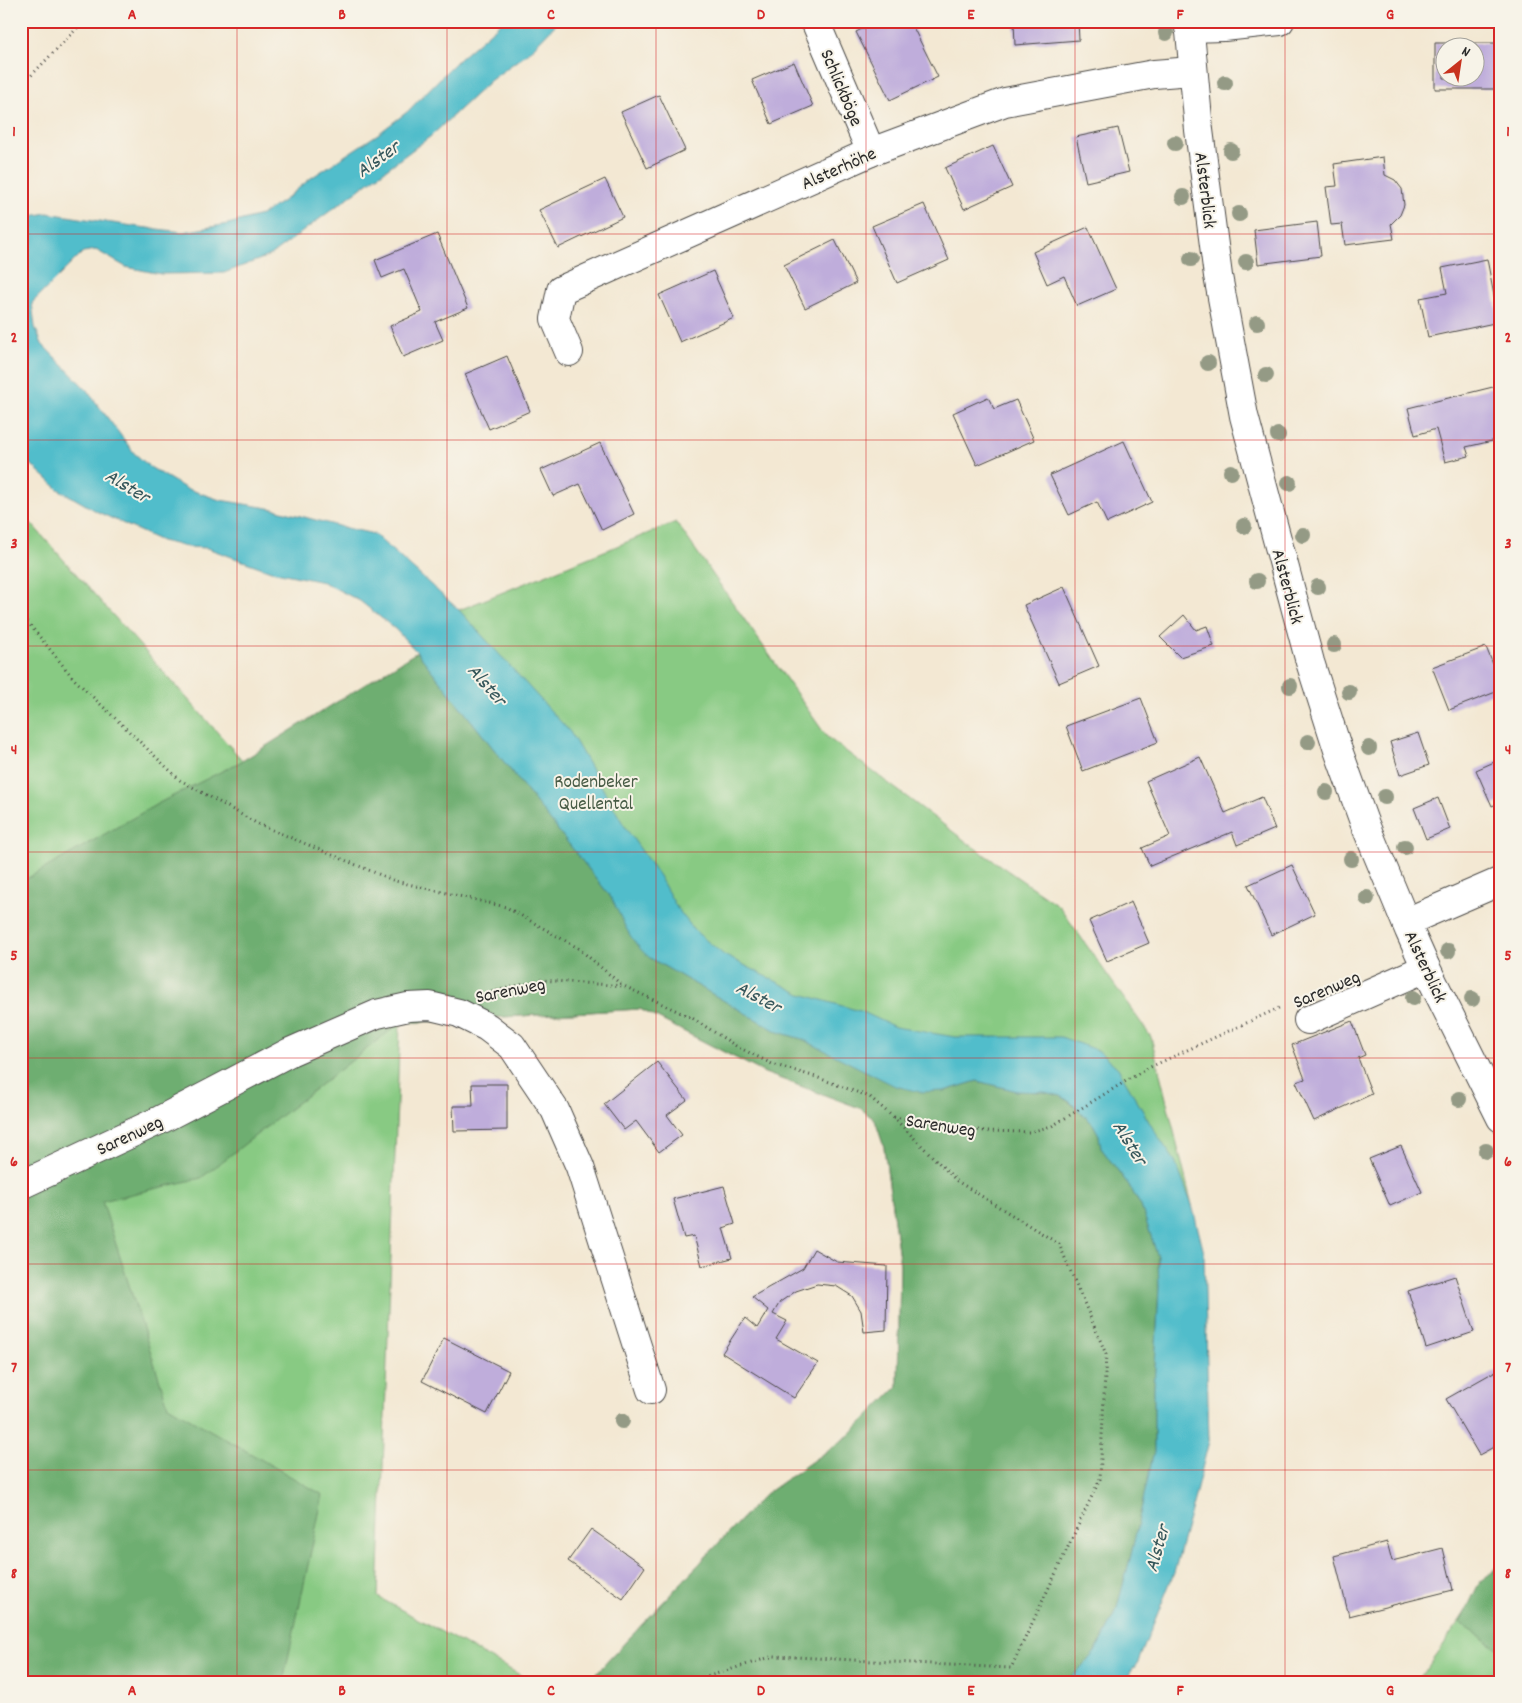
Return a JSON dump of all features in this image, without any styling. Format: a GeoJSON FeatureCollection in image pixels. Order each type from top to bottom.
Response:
{"type":"FeatureCollection","features":[{"type":"Feature","properties":{"kind":"street","name":"Schlickböge"},"geometry":{"type":"LineString","coordinates":[[814,21],[871,152]]}},
{"type":"Feature","properties":{"kind":"street"},"geometry":{"type":"LineString","coordinates":[[1189,24],[1224,27],[1280,21]]}},
{"type":"Feature","properties":{"kind":"street","name":"Alsterblick"},"geometry":{"type":"LineString","coordinates":[[1189,24],[1192,71],[1218,276],[1244,416],[1310,662],[1338,750],[1364,822],[1426,968],[1501,1118]]}},
{"type":"Feature","properties":{"kind":"street","name":"Alsterhöhe"},"geometry":{"type":"LineString","coordinates":[[569,352],[555,319],[561,290],[871,152],[1005,102],[1154,74],[1192,71]]}},
{"type":"Feature","properties":{"kind":"street"},"geometry":{"type":"LineString","coordinates":[[1406,922],[1501,881]]}},
{"type":"Feature","properties":{"kind":"street"},"geometry":{"type":"LineString","coordinates":[[1308,1020],[1426,968]]}},
{"type":"Feature","properties":{"kind":"street","name":"Sarenweg"},"geometry":{"type":"LineString","coordinates":[[21,1186],[160,1120],[290,1052],[377,1014],[408,1007],[430,1006],[459,1013],[487,1027],[512,1046],[555,1110],[580,1167],[651,1390]]}},
{"type":"Feature","properties":{"kind":"path"},"geometry":{"type":"LineString","coordinates":[[21,86],[84,21]]}},
{"type":"Feature","properties":{"kind":"path"},"geometry":{"type":"LineString","coordinates":[[21,614],[74,679],[180,780],[258,824],[395,881],[506,906],[578,948],[624,986]]}},
{"type":"Feature","properties":{"kind":"path","name":"Sarenweg"},"geometry":{"type":"LineString","coordinates":[[486,993],[541,980],[624,986],[692,1018],[736,1046],[772,1064],[816,1077],[870,1097],[893,1117],[984,1131],[1030,1132],[1052,1126],[1146,1069],[1287,1005]]}},
{"type":"Feature","properties":{"kind":"path"},"geometry":{"type":"LineString","coordinates":[[690,1682],[774,1656],[1011,1668],[1100,1479],[1106,1354],[1059,1244],[957,1181],[893,1117]]}},
{"type":"Feature","properties":{"kind":"green space","name":"Rodenbeker Quellental"},"geometry":{"type":"Polygon","coordinates":[[[21,512],[243,761],[417,652],[459,610],[676,522],[827,737],[972,846],[1059,906],[1151,1037],[1192,1205],[1209,1441],[1138,1662],[1023,1682],[588,1682],[764,1495],[848,1436],[898,1386],[900,1265],[884,1147],[875,1120],[860,1108],[765,1073],[640,1009],[400,1023],[378,1597],[533,1682],[21,1682],[21,512]]]}},
{"type":"Feature","properties":{"kind":"green space"},"geometry":{"type":"Polygon","coordinates":[[[417,652],[610,896],[650,958],[778,1032],[802,1039],[834,1054],[944,1091],[977,1081],[1017,1091],[1044,1092],[1061,1096],[1093,1124],[1099,1135],[1101,1148],[1128,1184],[1141,1206],[1158,1257],[1159,1287],[1154,1388],[1154,1451],[1131,1555],[1115,1615],[1096,1651],[1073,1676],[1058,1682],[588,1682],[764,1495],[848,1436],[898,1386],[900,1265],[884,1147],[875,1120],[860,1108],[765,1073],[640,1009],[400,1023],[201,1178],[102,1201],[168,1406],[323,1495],[283,1682],[21,1682],[21,882],[159,803],[242,761],[417,652]]]}},
{"type":"Feature","properties":{"kind":"green space"},"geometry":{"type":"Polygon","coordinates":[[[1501,1560],[1501,1682],[1416,1682],[1439,1652],[1501,1560]]]}},
{"type":"Feature","properties":{"kind":"green space"},"geometry":{"type":"Polygon","coordinates":[[[1501,1566],[1501,1650],[1460,1623],[1480,1581],[1501,1566]]]}},
{"type":"Feature","properties":{"kind":"water","name":"Alster"},"geometry":{"type":"Polygon","coordinates":[[[503,21],[559,21],[530,51],[491,80],[431,136],[271,255],[224,273],[161,274],[126,267],[96,250],[83,252],[32,303],[35,327],[42,344],[86,389],[134,453],[150,467],[185,488],[220,500],[274,509],[374,534],[459,610],[570,732],[625,827],[659,876],[677,908],[695,931],[724,955],[801,994],[863,1012],[895,1027],[955,1037],[1061,1037],[1099,1051],[1118,1068],[1155,1132],[1175,1161],[1192,1205],[1204,1253],[1209,1441],[1174,1573],[1138,1662],[1124,1682],[1058,1682],[1073,1676],[1096,1651],[1115,1615],[1131,1555],[1154,1451],[1154,1388],[1159,1287],[1158,1257],[1141,1206],[1128,1184],[1101,1148],[1099,1135],[1093,1124],[1061,1096],[1044,1092],[1017,1091],[977,1081],[944,1091],[920,1092],[895,1086],[802,1039],[778,1032],[650,958],[631,937],[610,896],[417,652],[395,629],[360,601],[323,582],[271,571],[207,548],[188,547],[161,541],[98,512],[58,489],[21,455],[21,218],[47,213],[183,232],[228,224],[261,215],[407,112],[458,60],[503,21]]]}},
{"type":"Feature","properties":{"kind":"building"},"geometry":{"type":"Polygon","coordinates":[[[878,21],[910,21],[938,77],[890,100],[856,32],[878,21]]]}},
{"type":"Feature","properties":{"kind":"building"},"geometry":{"type":"Polygon","coordinates":[[[1014,21],[1078,21],[1079,40],[1015,45],[1014,21]]]}},
{"type":"Feature","properties":{"kind":"building"},"geometry":{"type":"Polygon","coordinates":[[[1484,43],[1501,43],[1501,89],[1435,88],[1484,88],[1484,43]]]}},
{"type":"Feature","properties":{"kind":"building"},"geometry":{"type":"Polygon","coordinates":[[[794,62],[813,106],[771,124],[752,80],[794,62]]]}},
{"type":"Feature","properties":{"kind":"building"},"geometry":{"type":"Polygon","coordinates":[[[659,95],[685,150],[647,168],[621,112],[659,95]]]}},
{"type":"Feature","properties":{"kind":"building"},"geometry":{"type":"Polygon","coordinates":[[[1118,128],[1129,172],[1086,182],[1076,137],[1118,128]]]}},
{"type":"Feature","properties":{"kind":"building"},"geometry":{"type":"Polygon","coordinates":[[[993,146],[1012,187],[964,209],[945,168],[993,146]]]}},
{"type":"Feature","properties":{"kind":"building"},"geometry":{"type":"Polygon","coordinates":[[[1383,157],[1385,175],[1395,180],[1402,189],[1404,205],[1400,215],[1391,224],[1394,239],[1345,245],[1342,224],[1331,225],[1326,187],[1337,186],[1334,164],[1383,157]]]}},
{"type":"Feature","properties":{"kind":"building"},"geometry":{"type":"Polygon","coordinates":[[[605,179],[623,217],[558,248],[539,210],[605,179]]]}},
{"type":"Feature","properties":{"kind":"building"},"geometry":{"type":"Polygon","coordinates":[[[924,204],[949,260],[897,283],[872,226],[924,204]]]}},
{"type":"Feature","properties":{"kind":"building"},"geometry":{"type":"Polygon","coordinates":[[[1317,222],[1321,256],[1258,264],[1254,230],[1317,222]]]}},
{"type":"Feature","properties":{"kind":"building"},"geometry":{"type":"Polygon","coordinates":[[[1088,227],[1116,289],[1077,306],[1064,276],[1047,284],[1033,252],[1088,227]]]}},
{"type":"Feature","properties":{"kind":"building"},"geometry":{"type":"Polygon","coordinates":[[[437,234],[468,308],[435,322],[443,340],[403,357],[390,326],[422,312],[404,269],[382,278],[375,260],[437,234]]]}},
{"type":"Feature","properties":{"kind":"building"},"geometry":{"type":"Polygon","coordinates":[[[835,240],[856,283],[805,308],[784,265],[835,240]]]}},
{"type":"Feature","properties":{"kind":"building"},"geometry":{"type":"Polygon","coordinates":[[[1487,259],[1499,322],[1428,337],[1420,298],[1447,293],[1442,268],[1487,259]]]}},
{"type":"Feature","properties":{"kind":"building"},"geometry":{"type":"Polygon","coordinates":[[[713,271],[734,318],[680,342],[659,295],[713,271]]]}},
{"type":"Feature","properties":{"kind":"building"},"geometry":{"type":"Polygon","coordinates":[[[507,356],[530,411],[489,429],[465,374],[507,356]]]}},
{"type":"Feature","properties":{"kind":"building"},"geometry":{"type":"Polygon","coordinates":[[[1501,385],[1501,439],[1466,447],[1469,456],[1445,462],[1436,429],[1415,435],[1408,408],[1501,385]]]}},
{"type":"Feature","properties":{"kind":"building"},"geometry":{"type":"Polygon","coordinates":[[[988,397],[994,409],[1016,400],[1034,440],[977,465],[953,413],[988,397]]]}},
{"type":"Feature","properties":{"kind":"building"},"geometry":{"type":"Polygon","coordinates":[[[1124,441],[1152,502],[1107,523],[1097,502],[1069,515],[1050,475],[1124,441]]]}},
{"type":"Feature","properties":{"kind":"building"},"geometry":{"type":"Polygon","coordinates":[[[600,443],[634,514],[602,530],[580,484],[553,496],[541,470],[600,443]]]}},
{"type":"Feature","properties":{"kind":"building"},"geometry":{"type":"Polygon","coordinates":[[[1064,587],[1099,666],[1059,683],[1024,605],[1064,587]]]}},
{"type":"Feature","properties":{"kind":"building"},"geometry":{"type":"Polygon","coordinates":[[[1184,615],[1196,630],[1207,626],[1214,646],[1180,657],[1160,637],[1184,615]]]}},
{"type":"Feature","properties":{"kind":"building"},"geometry":{"type":"Polygon","coordinates":[[[1486,647],[1501,684],[1501,690],[1449,710],[1432,667],[1486,647]]]}},
{"type":"Feature","properties":{"kind":"building"},"geometry":{"type":"Polygon","coordinates":[[[1141,698],[1158,742],[1083,771],[1066,726],[1141,698]]]}},
{"type":"Feature","properties":{"kind":"building"},"geometry":{"type":"Polygon","coordinates":[[[1418,733],[1429,765],[1400,775],[1390,742],[1418,733]]]}},
{"type":"Feature","properties":{"kind":"building"},"geometry":{"type":"Polygon","coordinates":[[[1200,757],[1225,813],[1262,797],[1275,829],[1237,845],[1232,832],[1150,866],[1142,848],[1170,836],[1146,781],[1200,757]]]}},
{"type":"Feature","properties":{"kind":"building"},"geometry":{"type":"Polygon","coordinates":[[[1501,759],[1501,802],[1492,806],[1476,770],[1501,759]]]}},
{"type":"Feature","properties":{"kind":"building"},"geometry":{"type":"Polygon","coordinates":[[[1438,798],[1450,829],[1426,839],[1414,808],[1438,798]]]}},
{"type":"Feature","properties":{"kind":"building"},"geometry":{"type":"Polygon","coordinates":[[[1292,865],[1315,914],[1271,935],[1248,885],[1292,865]]]}},
{"type":"Feature","properties":{"kind":"building"},"geometry":{"type":"Polygon","coordinates":[[[1131,902],[1149,943],[1107,961],[1089,921],[1131,902]]]}},
{"type":"Feature","properties":{"kind":"building"},"geometry":{"type":"Polygon","coordinates":[[[1352,1021],[1365,1055],[1358,1058],[1372,1094],[1314,1121],[1296,1082],[1305,1079],[1292,1045],[1352,1021]]]}},
{"type":"Feature","properties":{"kind":"building"},"geometry":{"type":"Polygon","coordinates":[[[657,1062],[687,1100],[667,1115],[682,1135],[659,1152],[636,1121],[624,1130],[604,1104],[657,1062]]]}},
{"type":"Feature","properties":{"kind":"building"},"geometry":{"type":"Polygon","coordinates":[[[472,1084],[507,1084],[507,1130],[454,1131],[453,1106],[473,1106],[472,1084]]]}},
{"type":"Feature","properties":{"kind":"building"},"geometry":{"type":"Polygon","coordinates":[[[1401,1146],[1422,1192],[1390,1206],[1369,1159],[1401,1146]]]}},
{"type":"Feature","properties":{"kind":"building"},"geometry":{"type":"Polygon","coordinates":[[[724,1186],[735,1224],[723,1228],[732,1258],[702,1266],[694,1236],[684,1238],[673,1199],[724,1186]]]}},
{"type":"Feature","properties":{"kind":"building"},"geometry":{"type":"Polygon","coordinates":[[[814,1249],[837,1262],[887,1266],[886,1330],[864,1332],[861,1311],[852,1296],[836,1286],[817,1284],[796,1291],[780,1302],[773,1314],[787,1321],[776,1339],[818,1363],[794,1398],[722,1353],[745,1318],[757,1328],[768,1310],[752,1297],[803,1268],[814,1249]]]}},
{"type":"Feature","properties":{"kind":"building"},"geometry":{"type":"Polygon","coordinates":[[[1455,1276],[1474,1332],[1426,1348],[1408,1291],[1455,1276]]]}},
{"type":"Feature","properties":{"kind":"building"},"geometry":{"type":"Polygon","coordinates":[[[444,1338],[509,1371],[487,1414],[422,1381],[444,1338]]]}},
{"type":"Feature","properties":{"kind":"building"},"geometry":{"type":"Polygon","coordinates":[[[1501,1368],[1501,1443],[1479,1455],[1446,1399],[1501,1368]]]}},
{"type":"Feature","properties":{"kind":"building"},"geometry":{"type":"Polygon","coordinates":[[[591,1529],[645,1567],[623,1599],[568,1561],[591,1529]]]}},
{"type":"Feature","properties":{"kind":"building"},"geometry":{"type":"Polygon","coordinates":[[[1387,1542],[1392,1561],[1443,1548],[1453,1590],[1349,1616],[1334,1556],[1387,1542]]]}}]}
